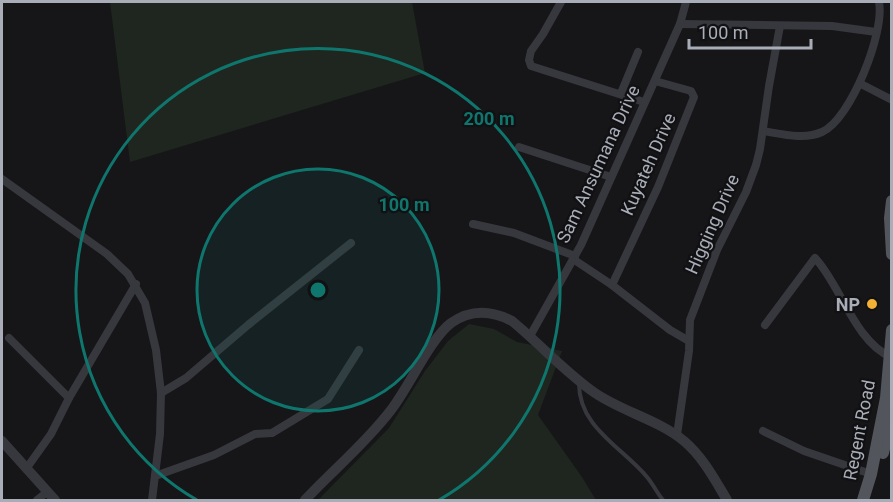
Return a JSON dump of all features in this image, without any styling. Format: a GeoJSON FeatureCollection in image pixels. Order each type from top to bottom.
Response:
{"type":"FeatureCollection","features":[{"type":"Feature","properties":{"kind":"main road"},"geometry":{"type":"LineString","coordinates":[[891,201],[891,254]]}},
{"type":"Feature","properties":{"kind":"main road","name":"Regent Road"},"geometry":{"type":"LineString","coordinates":[[862,501],[871,474],[886,398],[891,330]]}},
{"type":"Feature","properties":{"kind":"main road","name":"Regent Road"},"geometry":{"type":"LineString","coordinates":[[872,501],[891,414]]}},
{"type":"Feature","properties":{"kind":"street"},"geometry":{"type":"LineString","coordinates":[[561,2],[531,51],[530,63],[533,67],[644,102]]}},
{"type":"Feature","properties":{"kind":"street","name":"Sam Ansumana Drive"},"geometry":{"type":"LineString","coordinates":[[530,336],[574,258],[680,24],[686,2]]}},
{"type":"Feature","properties":{"kind":"street"},"geometry":{"type":"LineString","coordinates":[[763,131],[798,136],[823,132],[846,106],[861,84],[880,15],[879,2]]}},
{"type":"Feature","properties":{"kind":"street"},"geometry":{"type":"LineString","coordinates":[[680,24],[832,26],[876,32]]}},
{"type":"Feature","properties":{"kind":"street","name":"Higging Drive"},"geometry":{"type":"LineString","coordinates":[[676,435],[683,398],[690,320],[717,250],[746,192],[756,165],[780,26]]}},
{"type":"Feature","properties":{"kind":"street"},"geometry":{"type":"LineString","coordinates":[[621,93],[638,52]]}},
{"type":"Feature","properties":{"kind":"street","name":"Kuyateh Drive"},"geometry":{"type":"LineString","coordinates":[[612,285],[658,187],[694,97],[691,91],[655,81]]}},
{"type":"Feature","properties":{"kind":"street"},"geometry":{"type":"LineString","coordinates":[[861,84],[891,100]]}},
{"type":"Feature","properties":{"kind":"street"},"geometry":{"type":"LineString","coordinates":[[519,147],[611,177]]}},
{"type":"Feature","properties":{"kind":"street"},"geometry":{"type":"LineString","coordinates":[[2,178],[107,254],[136,284],[145,303],[151,325],[161,393],[160,434],[153,501]]}},
{"type":"Feature","properties":{"kind":"street"},"geometry":{"type":"LineString","coordinates":[[473,224],[514,233],[574,258],[670,330],[689,341]]}},
{"type":"Feature","properties":{"kind":"street"},"geometry":{"type":"LineString","coordinates":[[161,393],[186,378],[351,243]]}},
{"type":"Feature","properties":{"kind":"street"},"geometry":{"type":"LineString","coordinates":[[765,326],[815,258],[824,269],[849,313],[868,338],[890,357]]}},
{"type":"Feature","properties":{"kind":"street"},"geometry":{"type":"LineString","coordinates":[[26,469],[51,434],[69,398],[136,284]]}},
{"type":"Feature","properties":{"kind":"street"},"geometry":{"type":"LineString","coordinates":[[305,501],[384,420],[439,337],[451,324],[469,315],[486,312],[501,315],[512,321],[579,381],[616,406],[686,442],[706,465],[727,501]]}},
{"type":"Feature","properties":{"kind":"street"},"geometry":{"type":"LineString","coordinates":[[9,338],[69,398]]}},
{"type":"Feature","properties":{"kind":"street"},"geometry":{"type":"LineString","coordinates":[[155,476],[214,455],[255,434],[272,433],[328,399],[359,350]]}},
{"type":"Feature","properties":{"kind":"street"},"geometry":{"type":"LineString","coordinates":[[763,431],[804,452],[871,474]]}},
{"type":"Feature","properties":{"kind":"street"},"geometry":{"type":"LineString","coordinates":[[2,441],[55,501]]}},
{"type":"Feature","properties":{"kind":"street"},"geometry":{"type":"LineString","coordinates":[[37,501],[47,492]]}},
{"type":"Feature","properties":{"kind":"lane"},"geometry":{"type":"LineString","coordinates":[[579,381],[579,393],[586,416],[611,444],[646,477],[663,501]]}},
{"type":"Feature","properties":{"kind":"shaded area"},"geometry":{"type":"Polygon","coordinates":[[[110,2],[412,2],[425,73],[130,162],[110,2]]]}},
{"type":"Feature","properties":{"kind":"shaded area"},"geometry":{"type":"Polygon","coordinates":[[[469,324],[494,329],[517,342],[562,351],[538,415],[596,500],[318,500],[389,428],[425,371],[448,341],[469,324]]]}},
{"type":"Feature","properties":{"kind":"place","name":"NP"},"geometry":{"type":"Point","coordinates":[872,304]}}]}
